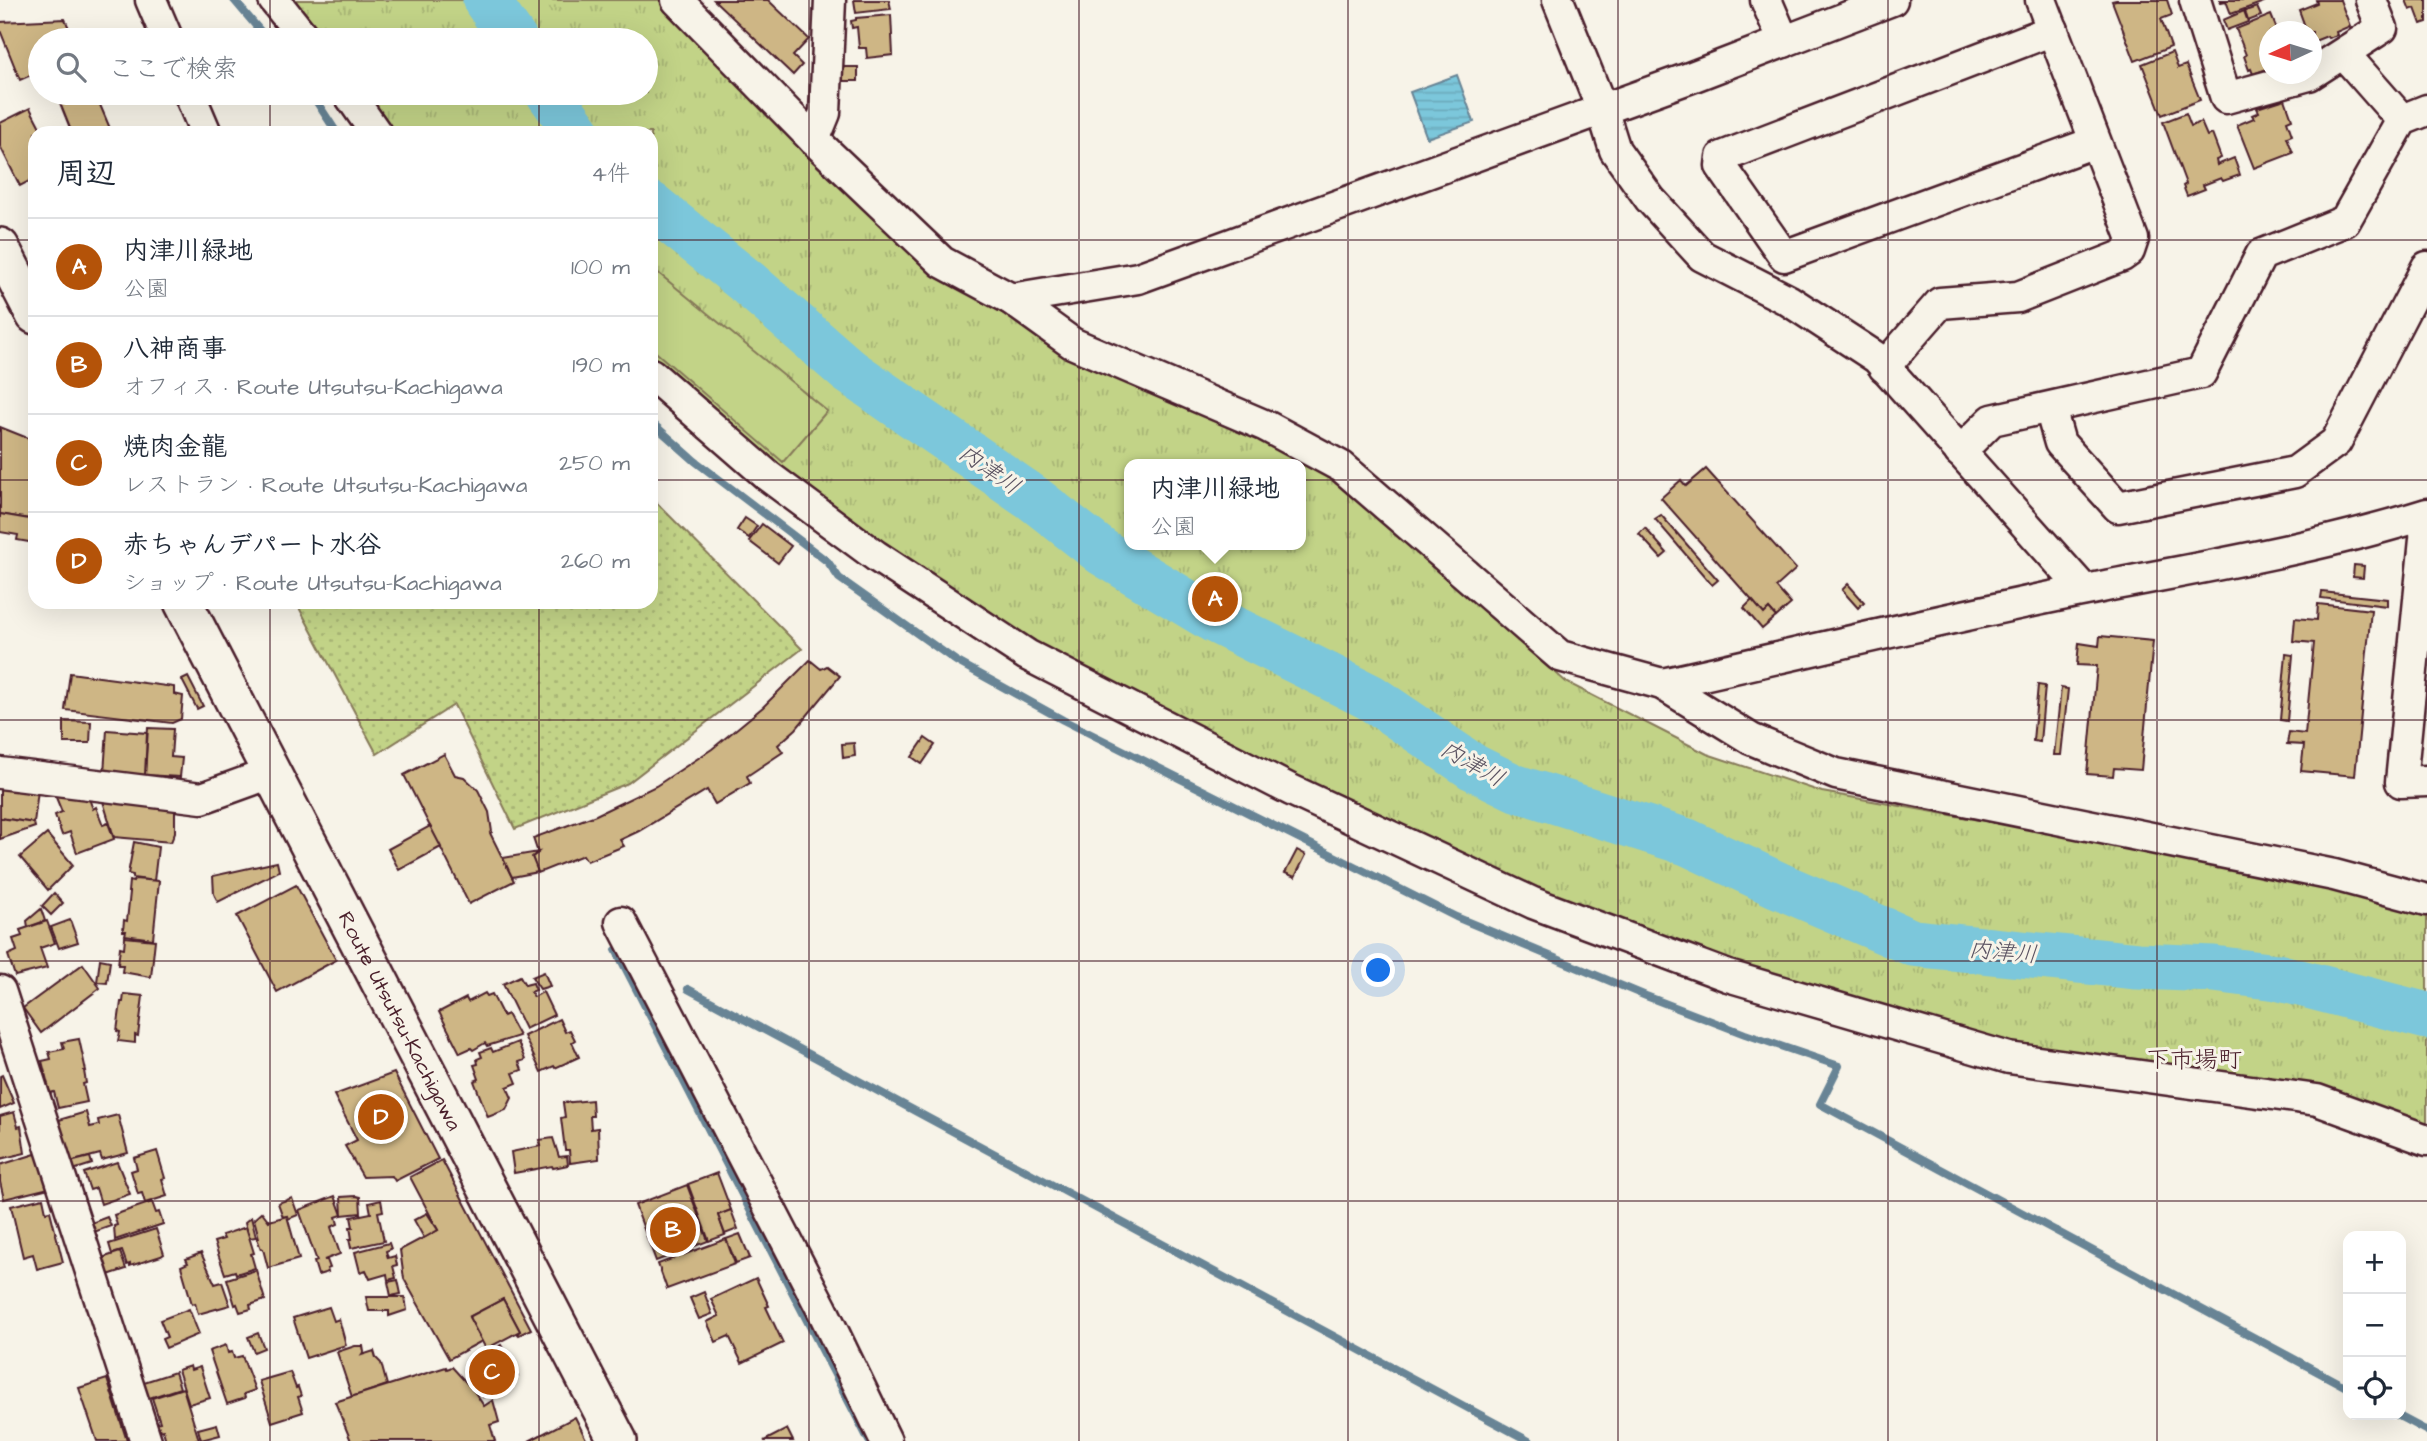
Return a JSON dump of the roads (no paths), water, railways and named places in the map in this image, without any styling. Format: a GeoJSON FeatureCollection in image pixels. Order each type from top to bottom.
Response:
{"type":"FeatureCollection","features":[{"type":"Feature","properties":{"kind":"main road"},"geometry":{"type":"LineString","coordinates":[[0,247],[28,301]]}},
{"type":"Feature","properties":{"kind":"main road","name":"Route Utsutsu-Kachigawa"},"geometry":{"type":"LineString","coordinates":[[187,609],[618,1441]]}},
{"type":"Feature","properties":{"kind":"street"},"geometry":{"type":"LineString","coordinates":[[151,0],[163,28]]}},
{"type":"Feature","properties":{"kind":"street"},"geometry":{"type":"LineString","coordinates":[[274,0],[296,28]]}},
{"type":"Feature","properties":{"kind":"street"},"geometry":{"type":"LineString","coordinates":[[677,0],[814,140],[942,262],[1011,299],[1072,343],[1266,426],[1342,467],[1560,656],[1662,684],[1751,739],[1836,774],[2334,875],[2427,900]]}},
{"type":"Feature","properties":{"kind":"street"},"geometry":{"type":"LineString","coordinates":[[814,140],[825,113],[831,0]]}},
{"type":"Feature","properties":{"kind":"street"},"geometry":{"type":"LineString","coordinates":[[1558,0],[1602,109],[1615,150],[1650,199],[1702,256],[1788,300],[1877,358],[2084,590]]}},
{"type":"Feature","properties":{"kind":"street"},"geometry":{"type":"LineString","coordinates":[[1766,0],[1784,41]]}},
{"type":"Feature","properties":{"kind":"street"},"geometry":{"type":"LineString","coordinates":[[1011,299],[1138,278],[1892,0]]}},
{"type":"Feature","properties":{"kind":"street"},"geometry":{"type":"LineString","coordinates":[[1884,367],[1940,303],[2018,297],[2129,251],[2133,239],[2041,0]]}},
{"type":"Feature","properties":{"kind":"street"},"geometry":{"type":"LineString","coordinates":[[2195,0],[2226,98],[2309,75],[2344,54],[2382,28],[2371,0]]}},
{"type":"Feature","properties":{"kind":"street"},"geometry":{"type":"LineString","coordinates":[[2053,30],[1723,157],[1721,166],[1784,256],[1790,256],[2095,142]]}},
{"type":"Feature","properties":{"kind":"street"},"geometry":{"type":"LineString","coordinates":[[1960,452],[1992,420],[2202,373],[2261,255],[2345,221],[2415,115],[2344,54]]}},
{"type":"Feature","properties":{"kind":"street"},"geometry":{"type":"LineString","coordinates":[[194,105],[203,126]]}},
{"type":"Feature","properties":{"kind":"street"},"geometry":{"type":"LineString","coordinates":[[356,105],[371,126]]}},
{"type":"Feature","properties":{"kind":"street"},"geometry":{"type":"LineString","coordinates":[[2050,408],[2060,443],[2118,507],[2295,472],[2336,442],[2420,298],[2427,267]]}},
{"type":"Feature","properties":{"kind":"street"},"geometry":{"type":"LineString","coordinates":[[658,380],[768,476],[876,556],[1027,655],[1291,790],[1533,902],[1728,976],[2009,1058],[2317,1100],[2427,1140]]}},
{"type":"Feature","properties":{"kind":"street"},"geometry":{"type":"LineString","coordinates":[[1662,684],[2084,590],[2292,551],[2427,516],[2401,782],[2427,780]]}},
{"type":"Feature","properties":{"kind":"street"},"geometry":{"type":"LineString","coordinates":[[0,773],[202,798],[271,773]]}},
{"type":"Feature","properties":{"kind":"street"},"geometry":{"type":"LineString","coordinates":[[621,922],[822,1309],[886,1441]]}},
{"type":"Feature","properties":{"kind":"street"},"geometry":{"type":"LineString","coordinates":[[0,992],[146,1441]]}},
{"type":"Feature","properties":{"kind":"water"},"geometry":{"type":"Polygon","coordinates":[[[1457,75],[1474,122],[1427,138],[1410,92],[1457,75]]]}},
{"type":"Feature","properties":{"kind":"waterway"},"geometry":{"type":"LineString","coordinates":[[234,0],[258,28]]}},
{"type":"Feature","properties":{"kind":"waterway","name":"内津川"},"geometry":{"type":"LineString","coordinates":[[486,0],[506,28]]}},
{"type":"Feature","properties":{"kind":"waterway"},"geometry":{"type":"LineString","coordinates":[[319,105],[332,126]]}},
{"type":"Feature","properties":{"kind":"waterway","name":"内津川"},"geometry":{"type":"LineString","coordinates":[[558,105],[573,126]]}},
{"type":"Feature","properties":{"kind":"waterway","name":"内津川"},"geometry":{"type":"LineString","coordinates":[[658,211],[747,282],[849,371],[1033,498],[1102,552],[1215,620],[1370,697],[1473,767],[1516,788],[1687,842],[1778,885],[1913,943],[2137,966],[2214,969],[2277,977],[2427,1016]]}},
{"type":"Feature","properties":{"kind":"waterway"},"geometry":{"type":"LineString","coordinates":[[658,428],[695,461],[828,562],[839,578],[956,661],[1063,720],[1456,917],[1646,996],[1839,1066],[1820,1104],[2343,1385]]}},
{"type":"Feature","properties":{"kind":"waterway"},"geometry":{"type":"LineString","coordinates":[[616,950],[869,1441]]}},
{"type":"Feature","properties":{"kind":"waterway"},"geometry":{"type":"LineString","coordinates":[[688,989],[1529,1441]]}},
{"type":"Feature","properties":{"kind":"waterway"},"geometry":{"type":"LineString","coordinates":[[2406,1420],[2427,1431]]}},
{"type":"Feature","properties":{"kind":"place","name":"内津川緑地"},"geometry":{"type":"Point","coordinates":[1215,599]}},
{"type":"Feature","properties":{"kind":"place","name":"赤ちゃんデパート水谷"},"geometry":{"type":"Point","coordinates":[381,1117]}},
{"type":"Feature","properties":{"kind":"place","name":"八神商事"},"geometry":{"type":"Point","coordinates":[673,1230]}},
{"type":"Feature","properties":{"kind":"place","name":"焼肉金龍"},"geometry":{"type":"Point","coordinates":[492,1372]}},
{"type":"Feature","properties":{"kind":"district","name":"下市場町"},"geometry":{"type":"Point","coordinates":[2194,1059]}}]}
